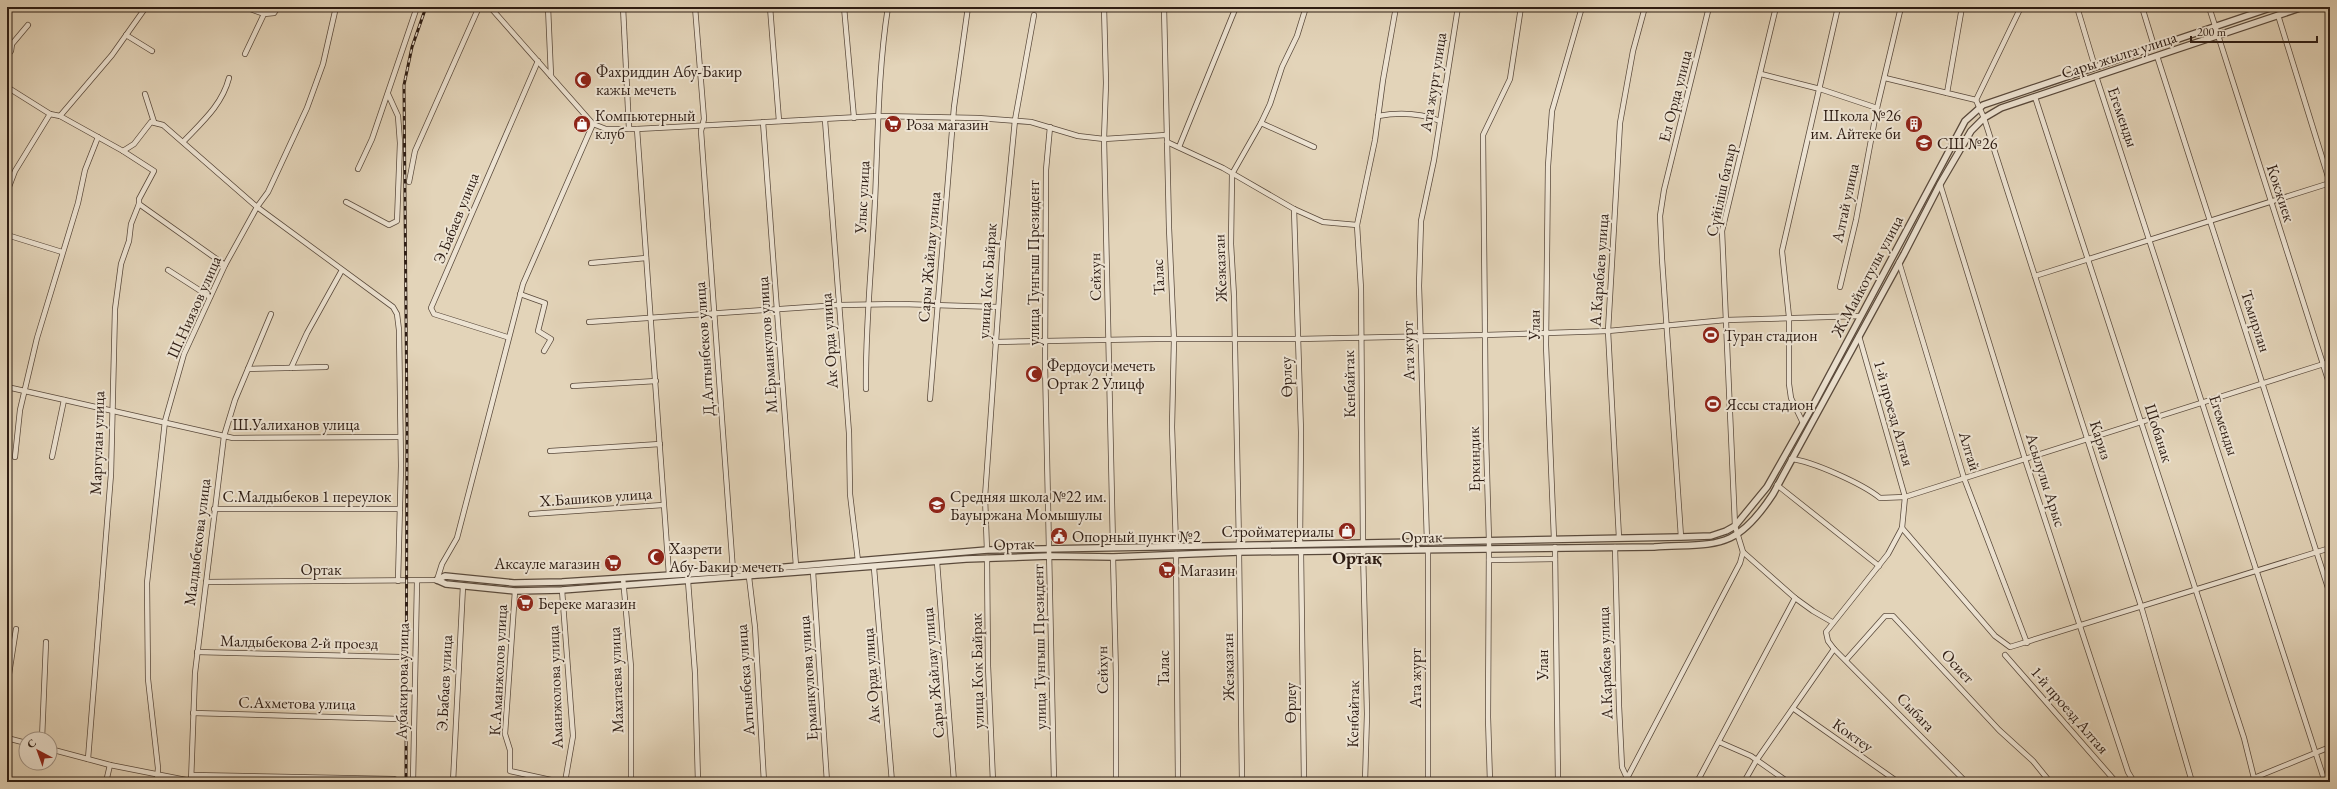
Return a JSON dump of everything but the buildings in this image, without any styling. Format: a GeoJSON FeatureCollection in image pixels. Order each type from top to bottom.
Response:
{"type":"FeatureCollection","features":[{"type":"Feature","properties":{"kind":"street"},"geometry":{"type":"LineString","coordinates":[[60,116],[112,55],[146,7]]}},
{"type":"Feature","properties":{"kind":"street"},"geometry":{"type":"LineString","coordinates":[[245,7],[264,14],[274,14],[278,7]]}},
{"type":"Feature","properties":{"kind":"street","name":"Ш.Ниязов улица"},"geometry":{"type":"LineString","coordinates":[[157,782],[158,775],[148,679],[147,584],[165,421],[184,354],[226,265],[257,207],[268,192],[307,108],[323,64],[336,7]]}},
{"type":"Feature","properties":{"kind":"street"},"geometry":{"type":"LineString","coordinates":[[358,169],[372,139],[417,7]]}},
{"type":"Feature","properties":{"kind":"street"},"geometry":{"type":"LineString","coordinates":[[409,182],[415,151],[479,7]]}},
{"type":"Feature","properties":{"kind":"street"},"geometry":{"type":"LineString","coordinates":[[490,7],[593,124],[606,129],[637,129],[878,116],[1015,120],[1031,122],[1078,136],[1104,139],[1166,135]]}},
{"type":"Feature","properties":{"kind":"street"},"geometry":{"type":"LineString","coordinates":[[548,7],[551,76]]}},
{"type":"Feature","properties":{"kind":"street"},"geometry":{"type":"LineString","coordinates":[[623,7],[629,129]]}},
{"type":"Feature","properties":{"kind":"street","name":"Д.Алтынбеков улица"},"geometry":{"type":"LineString","coordinates":[[695,7],[704,119],[702,125],[714,314],[733,571]]}},
{"type":"Feature","properties":{"kind":"street"},"geometry":{"type":"LineString","coordinates":[[770,7],[779,121]]}},
{"type":"Feature","properties":{"kind":"street"},"geometry":{"type":"LineString","coordinates":[[844,7],[854,118]]}},
{"type":"Feature","properties":{"kind":"street","name":"Улыс улица"},"geometry":{"type":"LineString","coordinates":[[866,389],[868,304],[875,202],[878,116],[888,7]]}},
{"type":"Feature","properties":{"kind":"street","name":"Сары Жайлау улица"},"geometry":{"type":"LineString","coordinates":[[930,399],[953,118],[968,7]]}},
{"type":"Feature","properties":{"kind":"street","name":"Сейхун"},"geometry":{"type":"LineString","coordinates":[[1104,7],[1106,83],[1104,139],[1114,547]]}},
{"type":"Feature","properties":{"kind":"street","name":"Талас"},"geometry":{"type":"LineString","coordinates":[[1164,7],[1166,135],[1174,339],[1172,427],[1176,546]]}},
{"type":"Feature","properties":{"kind":"street"},"geometry":{"type":"LineString","coordinates":[[1179,147],[1236,7]]}},
{"type":"Feature","properties":{"kind":"street"},"geometry":{"type":"LineString","coordinates":[[1232,174],[1261,123],[1282,67],[1297,36],[1306,7]]}},
{"type":"Feature","properties":{"kind":"street","name":"Кенбайтак"},"geometry":{"type":"LineString","coordinates":[[1363,543],[1361,337],[1357,225],[1378,116],[1396,7]]}},
{"type":"Feature","properties":{"kind":"street","name":"Ата журт улица"},"geometry":{"type":"LineString","coordinates":[[1434,160],[1458,7]]}},
{"type":"Feature","properties":{"kind":"street","name":"Еркиндик"},"geometry":{"type":"LineString","coordinates":[[1490,782],[1488,717],[1489,541],[1483,135],[1510,79],[1521,7]]}},
{"type":"Feature","properties":{"kind":"street","name":"Улан"},"geometry":{"type":"LineString","coordinates":[[1554,539],[1547,334],[1548,166],[1552,111],[1582,7]]}},
{"type":"Feature","properties":{"kind":"street","name":"А.Карабаев улица"},"geometry":{"type":"LineString","coordinates":[[1619,538],[1608,331],[1620,123],[1633,51],[1645,7]]}},
{"type":"Feature","properties":{"kind":"street","name":"Ел Орда улица"},"geometry":{"type":"LineString","coordinates":[[1681,537],[1665,324],[1660,216],[1664,190],[1708,7]]}},
{"type":"Feature","properties":{"kind":"street","name":"Сүйіліш батыр"},"geometry":{"type":"LineString","coordinates":[[1744,552],[1737,536],[1735,526],[1722,230],[1776,7]]}},
{"type":"Feature","properties":{"kind":"street"},"geometry":{"type":"LineString","coordinates":[[1803,423],[1794,404],[1789,384],[1789,317],[1782,251],[1838,7]]}},
{"type":"Feature","properties":{"kind":"street","name":"Алтай улица"},"geometry":{"type":"LineString","coordinates":[[1840,287],[1856,220],[1877,108],[1901,7]]}},
{"type":"Feature","properties":{"kind":"street"},"geometry":{"type":"LineString","coordinates":[[1947,93],[1962,7]]}},
{"type":"Feature","properties":{"kind":"street"},"geometry":{"type":"LineString","coordinates":[[1885,78],[1976,100],[2021,7]]}},
{"type":"Feature","properties":{"kind":"street"},"geometry":{"type":"LineString","coordinates":[[2077,7],[2095,67]]}},
{"type":"Feature","properties":{"kind":"street"},"geometry":{"type":"LineString","coordinates":[[2142,7],[2154,46]]}},
{"type":"Feature","properties":{"kind":"street","name":"Кокжиек"},"geometry":{"type":"LineString","coordinates":[[2209,7],[2330,386]]}},
{"type":"Feature","properties":{"kind":"street","name":"Сары жылга улица"},"geometry":{"type":"LineString","coordinates":[[2033,87],[2272,7]]}},
{"type":"Feature","properties":{"kind":"street","name":"Сары жылга улица"},"geometry":{"type":"LineString","coordinates":[[2035,97],[2302,7]]}},
{"type":"Feature","properties":{"kind":"street"},"geometry":{"type":"LineString","coordinates":[[245,54],[264,14]]}},
{"type":"Feature","properties":{"kind":"street"},"geometry":{"type":"LineString","coordinates":[[2035,276],[2330,183],[2278,15]]}},
{"type":"Feature","properties":{"kind":"street","name":"улица Кок Байрак"},"geometry":{"type":"LineString","coordinates":[[987,550],[985,497],[998,307],[1015,120],[1034,16]]}},
{"type":"Feature","properties":{"kind":"street"},"geometry":{"type":"LineString","coordinates":[[7,56],[11,51],[12,44],[28,25]]}},
{"type":"Feature","properties":{"kind":"street"},"geometry":{"type":"LineString","coordinates":[[126,35],[152,51]]}},
{"type":"Feature","properties":{"kind":"street","name":"Темирлан"},"geometry":{"type":"LineString","coordinates":[[2157,56],[2330,594]]}},
{"type":"Feature","properties":{"kind":"street","name":"Э.Бабаев улица"},"geometry":{"type":"LineString","coordinates":[[507,337],[434,314],[431,308],[538,61]]}},
{"type":"Feature","properties":{"kind":"street"},"geometry":{"type":"LineString","coordinates":[[1761,74],[1820,89],[1877,108]]}},
{"type":"Feature","properties":{"kind":"street","name":"Егеменды"},"geometry":{"type":"LineString","coordinates":[[2096,76],[2325,782]]}},
{"type":"Feature","properties":{"kind":"street"},"geometry":{"type":"LineString","coordinates":[[183,142],[210,115],[225,95],[229,78]]}},
{"type":"Feature","properties":{"kind":"street"},"geometry":{"type":"LineString","coordinates":[[7,87],[50,114],[60,116],[123,151],[134,144],[151,122],[162,124],[279,226],[393,307],[397,314],[399,330],[400,510],[398,581]]}},
{"type":"Feature","properties":{"kind":"street","name":"Ж.Майкотулы улица"},"geometry":{"type":"LineString","coordinates":[[1735,526],[1767,487],[1966,121],[1980,107],[2033,87]]}},
{"type":"Feature","properties":{"kind":"street"},"geometry":{"type":"LineString","coordinates":[[145,94],[154,122]]}},
{"type":"Feature","properties":{"kind":"street"},"geometry":{"type":"LineString","coordinates":[[346,202],[389,224],[397,221],[400,143],[398,116],[388,94]]}},
{"type":"Feature","properties":{"kind":"street","name":"Ж.Майкотулы улица"},"geometry":{"type":"LineString","coordinates":[[1737,536],[1758,516],[1777,485],[1940,184],[1971,131],[1984,118],[2001,108],[2035,97]]}},
{"type":"Feature","properties":{"kind":"street","name":"Шобанак"},"geometry":{"type":"LineString","coordinates":[[2035,97],[2244,738],[2254,778],[2316,753]]}},
{"type":"Feature","properties":{"kind":"street","name":"Кариз"},"geometry":{"type":"LineString","coordinates":[[1976,100],[1984,118],[2141,606],[2192,782]]}},
{"type":"Feature","properties":{"kind":"street"},"geometry":{"type":"LineString","coordinates":[[1378,116],[1395,113],[1410,114],[1440,121]]}},
{"type":"Feature","properties":{"kind":"street"},"geometry":{"type":"LineString","coordinates":[[7,192],[8,185],[15,171],[50,114]]}},
{"type":"Feature","properties":{"kind":"street","name":"Ак Орда улица"},"geometry":{"type":"LineString","coordinates":[[825,120],[849,433],[850,494],[858,561]]}},
{"type":"Feature","properties":{"kind":"street","name":"М.Ерманкулов улица"},"geometry":{"type":"LineString","coordinates":[[763,122],[796,566]]}},
{"type":"Feature","properties":{"kind":"street"},"geometry":{"type":"LineString","coordinates":[[1261,123],[1314,146]]}},
{"type":"Feature","properties":{"kind":"street"},"geometry":{"type":"LineString","coordinates":[[437,580],[442,564],[459,532],[507,337],[520,294],[533,257],[593,124]]}},
{"type":"Feature","properties":{"kind":"street","name":"улица Тунгыш Президент"},"geometry":{"type":"LineString","coordinates":[[1050,127],[1046,170],[1046,444],[1050,549],[1054,782]]}},
{"type":"Feature","properties":{"kind":"street","name":"Х.Башиков улица"},"geometry":{"type":"LineString","coordinates":[[637,129],[646,258],[652,318],[663,505],[669,575]]}},
{"type":"Feature","properties":{"kind":"street"},"geometry":{"type":"LineString","coordinates":[[15,457],[24,390],[62,252],[78,203],[85,170],[98,137]]}},
{"type":"Feature","properties":{"kind":"street"},"geometry":{"type":"LineString","coordinates":[[1167,142],[1224,168],[1294,209],[1323,222],[1357,225]]}},
{"type":"Feature","properties":{"kind":"street","name":"Маргулан улица"},"geometry":{"type":"LineString","coordinates":[[88,759],[111,474],[112,410],[118,286],[131,224],[139,204],[139,199],[154,171],[123,151]]}},
{"type":"Feature","properties":{"kind":"street","name":"Ата журт"},"geometry":{"type":"LineString","coordinates":[[1427,542],[1426,440],[1420,336],[1421,221],[1434,160]]}},
{"type":"Feature","properties":{"kind":"street","name":"Жезказган"},"geometry":{"type":"LineString","coordinates":[[1232,174],[1239,545]]}},
{"type":"Feature","properties":{"kind":"street","name":"Асылулы Арыс"},"geometry":{"type":"LineString","coordinates":[[1940,184],[2025,459],[2128,772],[2134,782]]}},
{"type":"Feature","properties":{"kind":"street"},"geometry":{"type":"LineString","coordinates":[[139,204],[226,265]]}},
{"type":"Feature","properties":{"kind":"street","name":"Өрлеу"},"geometry":{"type":"LineString","coordinates":[[1294,209],[1298,339],[1300,544]]}},
{"type":"Feature","properties":{"kind":"street"},"geometry":{"type":"LineString","coordinates":[[7,235],[62,252]]}},
{"type":"Feature","properties":{"kind":"street"},"geometry":{"type":"LineString","coordinates":[[592,263],[646,258]]}},
{"type":"Feature","properties":{"kind":"street","name":"Алтай"},"geometry":{"type":"LineString","coordinates":[[1899,262],[1964,478],[2027,642]]}},
{"type":"Feature","properties":{"kind":"street"},"geometry":{"type":"LineString","coordinates":[[168,270],[210,297]]}},
{"type":"Feature","properties":{"kind":"street"},"geometry":{"type":"LineString","coordinates":[[291,368],[310,326],[342,270]]}},
{"type":"Feature","properties":{"kind":"street"},"geometry":{"type":"LineString","coordinates":[[520,294],[545,303],[538,332],[551,339],[544,351]]}},
{"type":"Feature","properties":{"kind":"street"},"geometry":{"type":"LineString","coordinates":[[589,322],[838,305],[868,304],[998,307]]}},
{"type":"Feature","properties":{"kind":"street","name":"Малдыбекова улица"},"geometry":{"type":"LineString","coordinates":[[191,781],[197,652],[224,436],[248,369],[271,314]]}},
{"type":"Feature","properties":{"kind":"street"},"geometry":{"type":"LineString","coordinates":[[995,342],[1486,336],[1608,331],[1665,324],[1726,320],[1860,316]]}},
{"type":"Feature","properties":{"kind":"street","name":"1-й проезд Алтая"},"geometry":{"type":"LineString","coordinates":[[1858,336],[1905,496]]}},
{"type":"Feature","properties":{"kind":"street"},"geometry":{"type":"LineString","coordinates":[[1791,460],[1804,460],[1869,489],[1880,498],[1905,496],[2330,362]]}},
{"type":"Feature","properties":{"kind":"street"},"geometry":{"type":"LineString","coordinates":[[1834,366],[1840,370]]}},
{"type":"Feature","properties":{"kind":"street"},"geometry":{"type":"LineString","coordinates":[[248,369],[326,367]]}},
{"type":"Feature","properties":{"kind":"street"},"geometry":{"type":"LineString","coordinates":[[572,386],[656,381]]}},
{"type":"Feature","properties":{"kind":"street","name":"Ш.Уалиханов улица"},"geometry":{"type":"LineString","coordinates":[[7,387],[165,421],[224,436],[259,439],[399,437]]}},
{"type":"Feature","properties":{"kind":"street"},"geometry":{"type":"LineString","coordinates":[[52,457],[64,400]]}},
{"type":"Feature","properties":{"kind":"street"},"geometry":{"type":"LineString","coordinates":[[550,451],[660,444]]}},
{"type":"Feature","properties":{"kind":"street"},"geometry":{"type":"LineString","coordinates":[[1777,485],[1879,566]]}},
{"type":"Feature","properties":{"kind":"street"},"geometry":{"type":"LineString","coordinates":[[1744,782],[1756,761],[1794,709],[1834,649],[1828,640],[1826,632],[1832,622],[1879,566],[1902,528],[1905,496]]}},
{"type":"Feature","properties":{"kind":"street","name":"Х.Башиков улица"},"geometry":{"type":"LineString","coordinates":[[532,514],[663,505]]}},
{"type":"Feature","properties":{"kind":"street","name":"С.Малдыбеков 1 переулок"},"geometry":{"type":"LineString","coordinates":[[214,510],[400,510]]}},
{"type":"Feature","properties":{"kind":"street","name":"Ортак"},"geometry":{"type":"LineString","coordinates":[[437,580],[445,576],[514,583],[623,578],[733,571],[987,550],[1711,536],[1735,526]]}},
{"type":"Feature","properties":{"kind":"street"},"geometry":{"type":"LineString","coordinates":[[1902,528],[1995,636],[2010,647],[2330,548]]}},
{"type":"Feature","properties":{"kind":"street","name":"Ортак"},"geometry":{"type":"LineString","coordinates":[[206,582],[417,582],[437,580],[463,586],[515,592],[624,586],[874,568],[987,558],[1050,556],[1113,557],[1239,552],[1615,547],[1712,544],[1737,536]]}},
{"type":"Feature","properties":{"kind":"street","name":"Улан"},"geometry":{"type":"LineString","coordinates":[[1555,547],[1558,782]]}},
{"type":"Feature","properties":{"kind":"street","name":"А.Карабаев улица"},"geometry":{"type":"LineString","coordinates":[[1615,547],[1619,706],[1622,767],[1626,780]]}},
{"type":"Feature","properties":{"kind":"street","name":"Ата журт"},"geometry":{"type":"LineString","coordinates":[[1428,550],[1428,782]]}},
{"type":"Feature","properties":{"kind":"street","name":"Кенбайтак"},"geometry":{"type":"LineString","coordinates":[[1363,551],[1367,706],[1365,782]]}},
{"type":"Feature","properties":{"kind":"street","name":"Жезказган"},"geometry":{"type":"LineString","coordinates":[[1239,552],[1242,782]]}},
{"type":"Feature","properties":{"kind":"street","name":"Өрлеу"},"geometry":{"type":"LineString","coordinates":[[1300,552],[1304,782]]}},
{"type":"Feature","properties":{"kind":"street"},"geometry":{"type":"LineString","coordinates":[[1626,780],[1740,563],[1744,552],[1795,598],[1813,612],[1832,622]]}},
{"type":"Feature","properties":{"kind":"street","name":"Талас"},"geometry":{"type":"LineString","coordinates":[[1176,554],[1178,782]]}},
{"type":"Feature","properties":{"kind":"street","name":"Сейхун"},"geometry":{"type":"LineString","coordinates":[[1113,557],[1116,676],[1116,782]]}},
{"type":"Feature","properties":{"kind":"street","name":"улица Кок Байрак"},"geometry":{"type":"LineString","coordinates":[[987,558],[988,666],[993,782]]}},
{"type":"Feature","properties":{"kind":"street"},"geometry":{"type":"LineString","coordinates":[[1489,560],[1555,559]]}},
{"type":"Feature","properties":{"kind":"street","name":"Сары Жайлау улица"},"geometry":{"type":"LineString","coordinates":[[937,562],[954,782]]}},
{"type":"Feature","properties":{"kind":"street","name":"Ак Орда улица"},"geometry":{"type":"LineString","coordinates":[[874,568],[892,782]]}},
{"type":"Feature","properties":{"kind":"street","name":"Ерманкулова улица"},"geometry":{"type":"LineString","coordinates":[[813,572],[827,782]]}},
{"type":"Feature","properties":{"kind":"street","name":"Алтынбека улица"},"geometry":{"type":"LineString","coordinates":[[749,577],[755,627],[764,782]]}},
{"type":"Feature","properties":{"kind":"street","name":"Махатаева улица"},"geometry":{"type":"LineString","coordinates":[[623,578],[631,667],[631,782]]}},
{"type":"Feature","properties":{"kind":"street"},"geometry":{"type":"LineString","coordinates":[[688,581],[697,699],[698,782]]}},
{"type":"Feature","properties":{"kind":"street","name":"Аубакирова улица"},"geometry":{"type":"LineString","coordinates":[[414,782],[417,582]]}},
{"type":"Feature","properties":{"kind":"street","name":"Э.Бабаев улица"},"geometry":{"type":"LineString","coordinates":[[452,782],[463,586]]}},
{"type":"Feature","properties":{"kind":"street","name":"Аманжолова улица"},"geometry":{"type":"LineString","coordinates":[[562,590],[573,736],[565,782]]}},
{"type":"Feature","properties":{"kind":"street","name":"К.Аманжолов улица"},"geometry":{"type":"LineString","coordinates":[[515,592],[505,734],[510,750],[510,771],[560,782]]}},
{"type":"Feature","properties":{"kind":"street"},"geometry":{"type":"LineString","coordinates":[[1697,782],[1795,598]]}},
{"type":"Feature","properties":{"kind":"street","name":"Осиет"},"geometry":{"type":"LineString","coordinates":[[1846,660],[1885,616],[1893,616],[1999,730],[2033,761],[2050,782]]}},
{"type":"Feature","properties":{"kind":"street"},"geometry":{"type":"LineString","coordinates":[[7,687],[16,629]]}},
{"type":"Feature","properties":{"kind":"street"},"geometry":{"type":"LineString","coordinates":[[42,731],[46,642]]}},
{"type":"Feature","properties":{"kind":"street","name":"Сыбага"},"geometry":{"type":"LineString","coordinates":[[1834,649],[1966,782]]}},
{"type":"Feature","properties":{"kind":"street","name":"Малдыбекова 2-й проезд"},"geometry":{"type":"LineString","coordinates":[[197,652],[400,658]]}},
{"type":"Feature","properties":{"kind":"street","name":"1-й проезд Алтая"},"geometry":{"type":"LineString","coordinates":[[2005,655],[2116,782]]}},
{"type":"Feature","properties":{"kind":"street","name":"Коктеу"},"geometry":{"type":"LineString","coordinates":[[1794,709],[1898,782]]}},
{"type":"Feature","properties":{"kind":"street","name":"С.Ахметова улица"},"geometry":{"type":"LineString","coordinates":[[193,713],[400,719]]}},
{"type":"Feature","properties":{"kind":"street"},"geometry":{"type":"LineString","coordinates":[[7,738],[18,741]]}},
{"type":"Feature","properties":{"kind":"street"},"geometry":{"type":"LineString","coordinates":[[1719,742],[1751,756],[1756,761],[1788,782]]}},
{"type":"Feature","properties":{"kind":"street"},"geometry":{"type":"LineString","coordinates":[[2316,753],[2330,747]]}},
{"type":"Feature","properties":{"kind":"street"},"geometry":{"type":"LineString","coordinates":[[58,751],[110,765],[191,781]]}},
{"type":"Feature","properties":{"kind":"street"},"geometry":{"type":"LineString","coordinates":[[106,782],[110,765]]}},
{"type":"Feature","properties":{"kind":"street"},"geometry":{"type":"LineString","coordinates":[[192,775],[394,779],[401,782]]}},
{"type":"Feature","properties":{"kind":"railway"},"geometry":{"type":"LineString","coordinates":[[406,782],[407,426],[404,85],[412,47],[426,7]]}},
{"type":"Feature","properties":{"kind":"place","name":"Фахриддин Абу-Бакир кажы мечеть"},"geometry":{"type":"Point","coordinates":[583,80]}},
{"type":"Feature","properties":{"kind":"place","name":"Компьютерный клуб"},"geometry":{"type":"Point","coordinates":[582,124]}},
{"type":"Feature","properties":{"kind":"place","name":"Роза магазин"},"geometry":{"type":"Point","coordinates":[893,124]}},
{"type":"Feature","properties":{"kind":"place","name":"Школа №26 им. Айтеке би"},"geometry":{"type":"Point","coordinates":[1914,124]}},
{"type":"Feature","properties":{"kind":"place","name":"СШ №26"},"geometry":{"type":"Point","coordinates":[1924,143]}},
{"type":"Feature","properties":{"kind":"place","name":"Туран стадион"},"geometry":{"type":"Point","coordinates":[1711,335]}},
{"type":"Feature","properties":{"kind":"place","name":"Фердоуси мечеть Ортак 2 Улицф"},"geometry":{"type":"Point","coordinates":[1034,374]}},
{"type":"Feature","properties":{"kind":"place","name":"Яссы стадион"},"geometry":{"type":"Point","coordinates":[1713,404]}},
{"type":"Feature","properties":{"kind":"place","name":"Средняя школа №22 им. Бауыржана Момышулы"},"geometry":{"type":"Point","coordinates":[937,505]}},
{"type":"Feature","properties":{"kind":"place","name":"Стройматериалы"},"geometry":{"type":"Point","coordinates":[1347,531]}},
{"type":"Feature","properties":{"kind":"place","name":"Опорный пункт №2"},"geometry":{"type":"Point","coordinates":[1059,536]}},
{"type":"Feature","properties":{"kind":"place","name":"Хазрети Абу-Бакир мечеть"},"geometry":{"type":"Point","coordinates":[656,557]}},
{"type":"Feature","properties":{"kind":"place","name":"Аксауле магазин"},"geometry":{"type":"Point","coordinates":[613,563]}},
{"type":"Feature","properties":{"kind":"place","name":"Магазин"},"geometry":{"type":"Point","coordinates":[1167,570]}},
{"type":"Feature","properties":{"kind":"place","name":"Береке магазин"},"geometry":{"type":"Point","coordinates":[525,603]}},
{"type":"Feature","properties":{"kind":"district","name":"Ортақ"},"geometry":{"type":"Point","coordinates":[1357,557]}}]}
